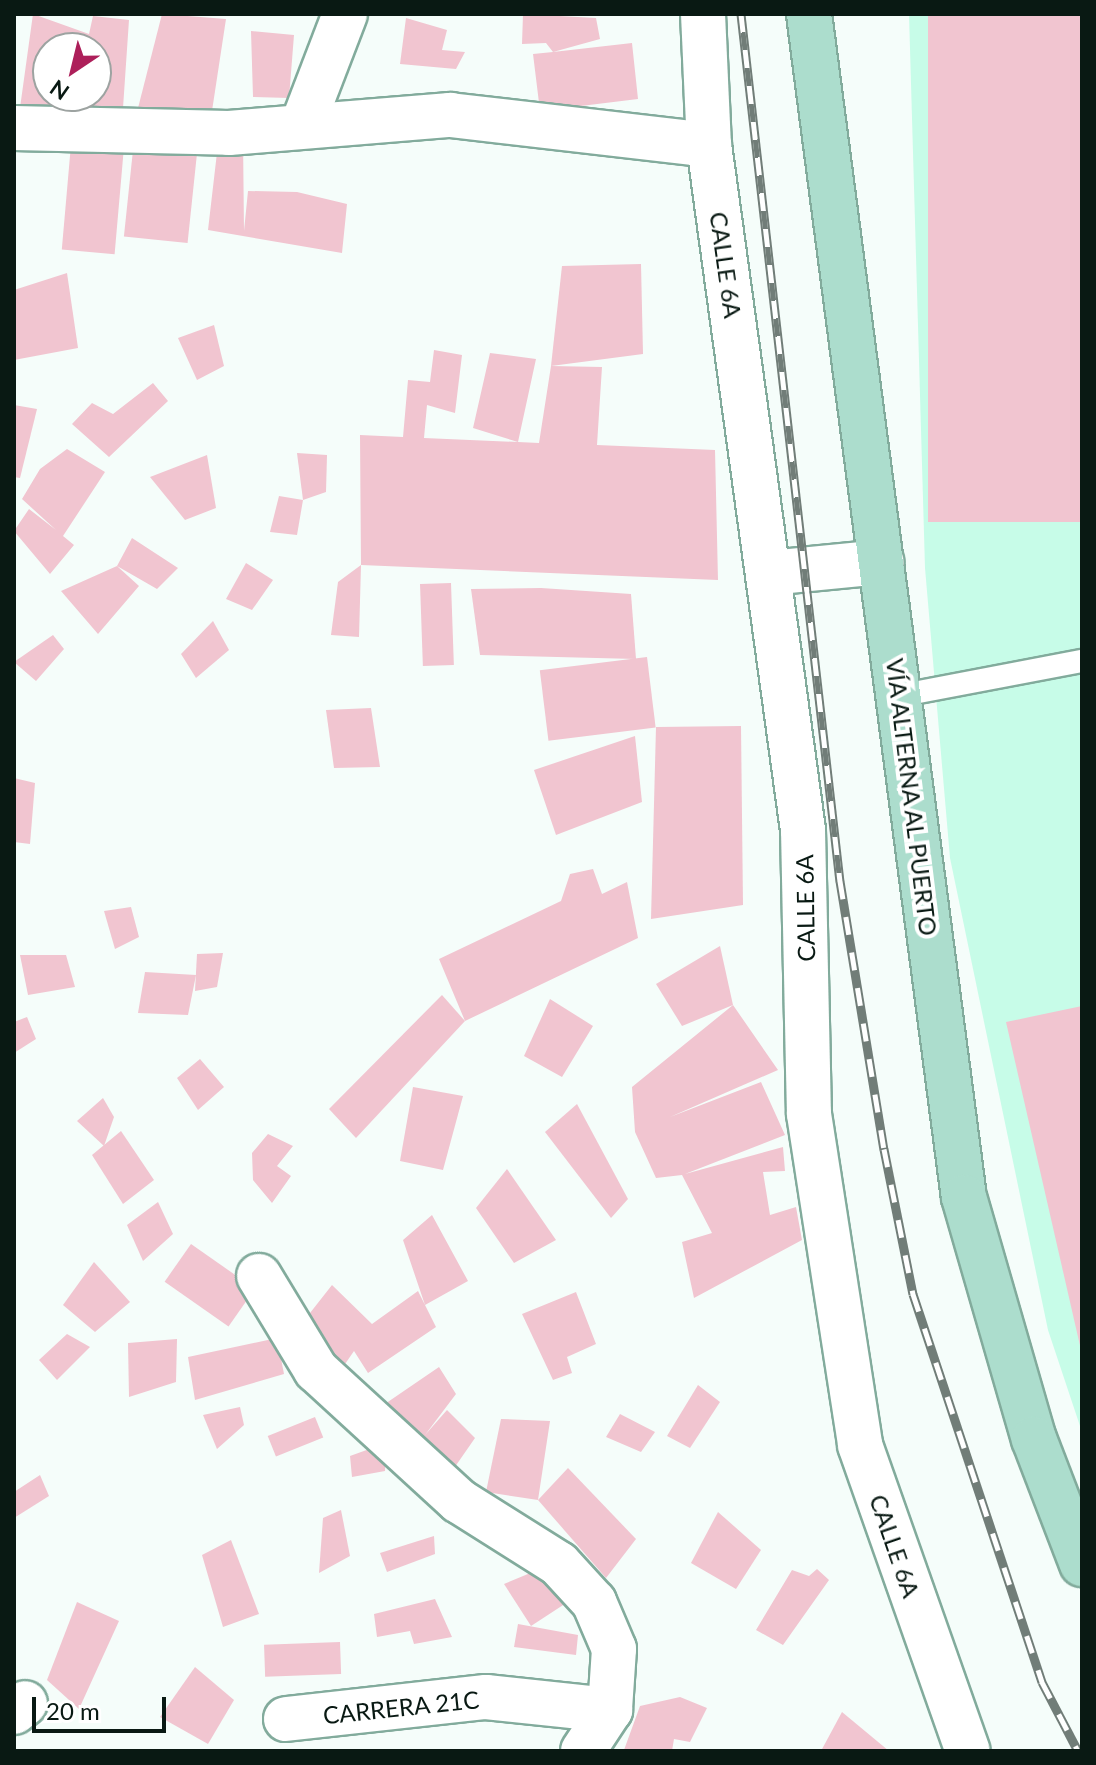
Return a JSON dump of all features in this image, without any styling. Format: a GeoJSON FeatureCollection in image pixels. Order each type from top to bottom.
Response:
{"type":"FeatureCollection","features":[{"type":"Feature","properties":{"kind":"main road","name":"VÍA ALTERNA AL PUERTO"},"geometry":{"type":"LineString","coordinates":[[809,14],[964,1197],[1034,1439],[1082,1564]]}},
{"type":"Feature","properties":{"kind":"street"},"geometry":{"type":"LineString","coordinates":[[302,126],[345,14]]}},
{"type":"Feature","properties":{"kind":"street","name":"CALLE 6A"},"geometry":{"type":"LineString","coordinates":[[703,31],[709,145],[803,830],[809,1114],[860,1445],[952,1741]]}},
{"type":"Feature","properties":{"kind":"street"},"geometry":{"type":"LineString","coordinates":[[14,128],[229,133],[450,115],[709,145]]}},
{"type":"Feature","properties":{"kind":"street"},"geometry":{"type":"LineString","coordinates":[[769,573],[881,562]]}},
{"type":"Feature","properties":{"kind":"street"},"geometry":{"type":"LineString","coordinates":[[259,1276],[316,1370],[459,1501],[559,1564],[594,1602],[614,1649],[610,1710],[583,1751]]}},
{"type":"Feature","properties":{"kind":"street","name":"CARRERA 21C"},"geometry":{"type":"LineString","coordinates":[[286,1719],[486,1697],[610,1710]]}},
{"type":"Feature","properties":{"kind":"lane"},"geometry":{"type":"LineString","coordinates":[[898,696],[1082,661]]}},
{"type":"Feature","properties":{"kind":"shaded area"},"geometry":{"type":"Polygon","coordinates":[[[909,14],[1082,14],[1082,1432],[1048,1330],[950,858],[925,568],[909,14]]]}},
{"type":"Feature","properties":{"kind":"building"},"geometry":{"type":"Polygon","coordinates":[[[33,14],[83,32],[32,32],[32,112],[72,112],[69,126],[19,115],[33,14]]]}},
{"type":"Feature","properties":{"kind":"building"},"geometry":{"type":"Polygon","coordinates":[[[162,14],[226,19],[210,124],[137,112],[162,14]]]}},
{"type":"Feature","properties":{"kind":"building"},"geometry":{"type":"Polygon","coordinates":[[[523,14],[596,18],[600,39],[553,52],[546,43],[522,44],[523,14]]]}},
{"type":"Feature","properties":{"kind":"building"},"geometry":{"type":"Polygon","coordinates":[[[928,14],[1082,14],[1082,522],[928,522],[928,14]]]}},
{"type":"Feature","properties":{"kind":"building"},"geometry":{"type":"Polygon","coordinates":[[[93,16],[129,20],[123,108],[112,109],[112,32],[89,32],[93,16]]]}},
{"type":"Feature","properties":{"kind":"building"},"geometry":{"type":"Polygon","coordinates":[[[406,18],[447,30],[442,50],[465,52],[456,69],[400,64],[406,18]]]}},
{"type":"Feature","properties":{"kind":"building"},"geometry":{"type":"Polygon","coordinates":[[[251,31],[294,35],[289,98],[253,97],[251,31]]]}},
{"type":"Feature","properties":{"kind":"building"},"geometry":{"type":"Polygon","coordinates":[[[632,43],[638,99],[540,111],[533,54],[632,43]]]}},
{"type":"Feature","properties":{"kind":"building"},"geometry":{"type":"Polygon","coordinates":[[[135,131],[199,138],[188,243],[124,236],[135,131]]]}},
{"type":"Feature","properties":{"kind":"building"},"geometry":{"type":"Polygon","coordinates":[[[72,133],[125,138],[115,254],[62,250],[72,133]]]}},
{"type":"Feature","properties":{"kind":"building"},"geometry":{"type":"Polygon","coordinates":[[[243,138],[244,231],[248,191],[297,192],[347,204],[342,253],[208,230],[218,144],[243,138]]]}},
{"type":"Feature","properties":{"kind":"building"},"geometry":{"type":"Polygon","coordinates":[[[641,264],[643,354],[551,366],[562,266],[641,264]]]}},
{"type":"Feature","properties":{"kind":"building"},"geometry":{"type":"Polygon","coordinates":[[[67,273],[78,348],[14,360],[14,290],[67,273]]]}},
{"type":"Feature","properties":{"kind":"building"},"geometry":{"type":"Polygon","coordinates":[[[214,325],[224,366],[197,380],[178,338],[214,325]]]}},
{"type":"Feature","properties":{"kind":"building"},"geometry":{"type":"Polygon","coordinates":[[[434,350],[462,355],[455,413],[427,405],[424,438],[539,443],[551,366],[602,367],[597,445],[715,450],[718,580],[361,565],[360,435],[403,437],[408,380],[430,382],[434,350]]]}},
{"type":"Feature","properties":{"kind":"building"},"geometry":{"type":"Polygon","coordinates":[[[490,353],[536,359],[518,442],[473,428],[490,353]]]}},
{"type":"Feature","properties":{"kind":"building"},"geometry":{"type":"Polygon","coordinates":[[[153,383],[168,401],[109,457],[72,424],[92,403],[113,414],[153,383]]]}},
{"type":"Feature","properties":{"kind":"building"},"geometry":{"type":"Polygon","coordinates":[[[14,405],[37,409],[20,478],[14,477],[14,405]]]}},
{"type":"Feature","properties":{"kind":"building"},"geometry":{"type":"Polygon","coordinates":[[[67,449],[105,472],[63,536],[74,545],[50,574],[14,531],[29,509],[56,530],[22,499],[40,469],[67,449]]]}},
{"type":"Feature","properties":{"kind":"building"},"geometry":{"type":"Polygon","coordinates":[[[297,453],[327,455],[326,492],[303,500],[297,453]]]}},
{"type":"Feature","properties":{"kind":"building"},"geometry":{"type":"Polygon","coordinates":[[[207,455],[216,508],[185,520],[150,477],[207,455]]]}},
{"type":"Feature","properties":{"kind":"building"},"geometry":{"type":"Polygon","coordinates":[[[279,496],[303,500],[297,535],[270,532],[279,496]]]}},
{"type":"Feature","properties":{"kind":"building"},"geometry":{"type":"Polygon","coordinates":[[[132,538],[178,568],[157,589],[117,566],[132,538]]]}},
{"type":"Feature","properties":{"kind":"building"},"geometry":{"type":"Polygon","coordinates":[[[246,563],[273,580],[252,610],[226,599],[246,563]]]}},
{"type":"Feature","properties":{"kind":"building"},"geometry":{"type":"Polygon","coordinates":[[[361,565],[359,637],[331,635],[338,582],[361,565]]]}},
{"type":"Feature","properties":{"kind":"building"},"geometry":{"type":"Polygon","coordinates":[[[117,566],[139,586],[98,634],[61,591],[117,566]]]}},
{"type":"Feature","properties":{"kind":"building"},"geometry":{"type":"Polygon","coordinates":[[[451,583],[454,665],[423,666],[420,584],[451,583]]]}},
{"type":"Feature","properties":{"kind":"building"},"geometry":{"type":"Polygon","coordinates":[[[541,588],[631,594],[636,659],[480,655],[471,589],[541,588]]]}},
{"type":"Feature","properties":{"kind":"building"},"geometry":{"type":"Polygon","coordinates":[[[213,621],[229,650],[196,678],[181,654],[213,621]]]}},
{"type":"Feature","properties":{"kind":"building"},"geometry":{"type":"Polygon","coordinates":[[[53,635],[64,649],[36,681],[14,662],[53,635]]]}},
{"type":"Feature","properties":{"kind":"building"},"geometry":{"type":"Polygon","coordinates":[[[647,657],[656,727],[548,741],[540,670],[647,657]]]}},
{"type":"Feature","properties":{"kind":"building"},"geometry":{"type":"Polygon","coordinates":[[[371,708],[380,767],[334,768],[326,710],[371,708]]]}},
{"type":"Feature","properties":{"kind":"building"},"geometry":{"type":"Polygon","coordinates":[[[741,726],[743,905],[651,919],[656,727],[741,726]]]}},
{"type":"Feature","properties":{"kind":"building"},"geometry":{"type":"Polygon","coordinates":[[[635,736],[642,802],[556,835],[534,770],[635,736]]]}},
{"type":"Feature","properties":{"kind":"building"},"geometry":{"type":"Polygon","coordinates":[[[14,778],[35,783],[30,844],[14,842],[14,778]]]}},
{"type":"Feature","properties":{"kind":"building"},"geometry":{"type":"Polygon","coordinates":[[[593,869],[602,894],[627,882],[638,938],[465,1021],[439,959],[561,901],[570,874],[593,869]]]}},
{"type":"Feature","properties":{"kind":"building"},"geometry":{"type":"Polygon","coordinates":[[[131,907],[139,937],[115,949],[104,911],[131,907]]]}},
{"type":"Feature","properties":{"kind":"building"},"geometry":{"type":"Polygon","coordinates":[[[720,946],[733,1005],[682,1026],[656,984],[720,946]]]}},
{"type":"Feature","properties":{"kind":"building"},"geometry":{"type":"Polygon","coordinates":[[[223,953],[217,987],[195,991],[197,954],[223,953]]]}},
{"type":"Feature","properties":{"kind":"building"},"geometry":{"type":"Polygon","coordinates":[[[20,955],[66,955],[75,987],[28,995],[20,955]]]}},
{"type":"Feature","properties":{"kind":"building"},"geometry":{"type":"Polygon","coordinates":[[[145,972],[196,975],[188,1015],[138,1013],[145,972]]]}},
{"type":"Feature","properties":{"kind":"building"},"geometry":{"type":"Polygon","coordinates":[[[442,995],[465,1021],[356,1138],[329,1109],[442,995]]]}},
{"type":"Feature","properties":{"kind":"building"},"geometry":{"type":"Polygon","coordinates":[[[550,999],[593,1026],[562,1077],[524,1056],[550,999]]]}},
{"type":"Feature","properties":{"kind":"building"},"geometry":{"type":"Polygon","coordinates":[[[733,1005],[778,1070],[670,1117],[761,1082],[785,1135],[685,1174],[783,1147],[785,1171],[763,1172],[770,1215],[796,1207],[802,1240],[694,1298],[682,1242],[712,1233],[682,1175],[656,1178],[635,1132],[632,1087],[733,1005]]]}},
{"type":"Feature","properties":{"kind":"building"},"geometry":{"type":"Polygon","coordinates":[[[1082,1006],[1082,1350],[1081,1350],[1006,1022],[1082,1006]]]}},
{"type":"Feature","properties":{"kind":"building"},"geometry":{"type":"Polygon","coordinates":[[[27,1017],[36,1039],[14,1053],[14,1022],[27,1017]]]}},
{"type":"Feature","properties":{"kind":"building"},"geometry":{"type":"Polygon","coordinates":[[[200,1059],[224,1087],[198,1110],[177,1078],[200,1059]]]}},
{"type":"Feature","properties":{"kind":"building"},"geometry":{"type":"Polygon","coordinates":[[[413,1087],[463,1096],[443,1170],[400,1161],[413,1087]]]}},
{"type":"Feature","properties":{"kind":"building"},"geometry":{"type":"Polygon","coordinates":[[[103,1098],[114,1117],[104,1146],[77,1121],[103,1098]]]}},
{"type":"Feature","properties":{"kind":"building"},"geometry":{"type":"Polygon","coordinates":[[[577,1104],[628,1199],[611,1218],[545,1132],[577,1104]]]}},
{"type":"Feature","properties":{"kind":"building"},"geometry":{"type":"Polygon","coordinates":[[[121,1131],[154,1180],[123,1204],[92,1155],[121,1131]]]}},
{"type":"Feature","properties":{"kind":"building"},"geometry":{"type":"Polygon","coordinates":[[[268,1134],[293,1146],[277,1166],[291,1176],[272,1203],[253,1180],[252,1153],[268,1134]]]}},
{"type":"Feature","properties":{"kind":"building"},"geometry":{"type":"Polygon","coordinates":[[[507,1169],[556,1240],[514,1263],[476,1208],[507,1169]]]}},
{"type":"Feature","properties":{"kind":"building"},"geometry":{"type":"Polygon","coordinates":[[[158,1202],[173,1234],[143,1261],[127,1225],[158,1202]]]}},
{"type":"Feature","properties":{"kind":"building"},"geometry":{"type":"Polygon","coordinates":[[[432,1215],[468,1281],[425,1305],[403,1240],[432,1215]]]}},
{"type":"Feature","properties":{"kind":"building"},"geometry":{"type":"Polygon","coordinates":[[[191,1244],[255,1289],[229,1326],[165,1282],[191,1244]]]}},
{"type":"Feature","properties":{"kind":"building"},"geometry":{"type":"Polygon","coordinates":[[[94,1262],[130,1302],[95,1332],[63,1305],[94,1262]]]}},
{"type":"Feature","properties":{"kind":"building"},"geometry":{"type":"Polygon","coordinates":[[[332,1285],[372,1324],[418,1291],[436,1327],[368,1373],[354,1351],[343,1367],[299,1327],[332,1285]]]}},
{"type":"Feature","properties":{"kind":"building"},"geometry":{"type":"Polygon","coordinates":[[[576,1292],[596,1344],[567,1357],[572,1373],[553,1380],[522,1314],[576,1292]]]}},
{"type":"Feature","properties":{"kind":"building"},"geometry":{"type":"Polygon","coordinates":[[[67,1334],[90,1347],[57,1380],[39,1360],[67,1334]]]}},
{"type":"Feature","properties":{"kind":"building"},"geometry":{"type":"Polygon","coordinates":[[[277,1338],[284,1374],[195,1400],[188,1357],[277,1338]]]}},
{"type":"Feature","properties":{"kind":"building"},"geometry":{"type":"Polygon","coordinates":[[[177,1339],[176,1382],[129,1397],[128,1343],[177,1339]]]}},
{"type":"Feature","properties":{"kind":"building"},"geometry":{"type":"Polygon","coordinates":[[[439,1367],[456,1394],[425,1435],[447,1410],[475,1438],[450,1474],[379,1408],[439,1367]]]}},
{"type":"Feature","properties":{"kind":"building"},"geometry":{"type":"Polygon","coordinates":[[[698,1385],[720,1402],[690,1448],[667,1436],[698,1385]]]}},
{"type":"Feature","properties":{"kind":"building"},"geometry":{"type":"Polygon","coordinates":[[[240,1407],[244,1425],[217,1449],[203,1415],[240,1407]]]}},
{"type":"Feature","properties":{"kind":"building"},"geometry":{"type":"Polygon","coordinates":[[[620,1414],[655,1432],[641,1452],[606,1437],[620,1414]]]}},
{"type":"Feature","properties":{"kind":"building"},"geometry":{"type":"Polygon","coordinates":[[[315,1417],[323,1437],[276,1457],[268,1436],[315,1417]]]}},
{"type":"Feature","properties":{"kind":"building"},"geometry":{"type":"Polygon","coordinates":[[[501,1419],[550,1421],[538,1500],[486,1492],[501,1419]]]}},
{"type":"Feature","properties":{"kind":"building"},"geometry":{"type":"Polygon","coordinates":[[[386,1443],[385,1471],[352,1477],[350,1456],[386,1443]]]}},
{"type":"Feature","properties":{"kind":"building"},"geometry":{"type":"Polygon","coordinates":[[[568,1468],[636,1539],[606,1578],[538,1500],[568,1468]]]}},
{"type":"Feature","properties":{"kind":"building"},"geometry":{"type":"Polygon","coordinates":[[[40,1475],[49,1496],[14,1518],[14,1492],[40,1475]]]}},
{"type":"Feature","properties":{"kind":"building"},"geometry":{"type":"Polygon","coordinates":[[[341,1510],[350,1556],[319,1573],[323,1518],[341,1510]]]}},
{"type":"Feature","properties":{"kind":"building"},"geometry":{"type":"Polygon","coordinates":[[[718,1512],[761,1550],[736,1589],[691,1563],[718,1512]]]}},
{"type":"Feature","properties":{"kind":"building"},"geometry":{"type":"Polygon","coordinates":[[[434,1536],[435,1554],[387,1572],[380,1553],[434,1536]]]}},
{"type":"Feature","properties":{"kind":"building"},"geometry":{"type":"Polygon","coordinates":[[[231,1540],[259,1614],[223,1627],[202,1555],[231,1540]]]}},
{"type":"Feature","properties":{"kind":"building"},"geometry":{"type":"Polygon","coordinates":[[[552,1564],[580,1594],[531,1626],[504,1584],[552,1564]]]}},
{"type":"Feature","properties":{"kind":"building"},"geometry":{"type":"Polygon","coordinates":[[[817,1569],[829,1580],[783,1645],[756,1630],[792,1570],[809,1576],[817,1569]]]}},
{"type":"Feature","properties":{"kind":"building"},"geometry":{"type":"Polygon","coordinates":[[[435,1599],[452,1637],[414,1644],[410,1631],[377,1637],[374,1614],[435,1599]]]}},
{"type":"Feature","properties":{"kind":"building"},"geometry":{"type":"Polygon","coordinates":[[[77,1602],[119,1621],[79,1709],[47,1680],[77,1602]]]}},
{"type":"Feature","properties":{"kind":"building"},"geometry":{"type":"Polygon","coordinates":[[[518,1624],[578,1635],[576,1655],[514,1647],[518,1624]]]}},
{"type":"Feature","properties":{"kind":"building"},"geometry":{"type":"Polygon","coordinates":[[[340,1642],[341,1674],[265,1677],[264,1645],[340,1642]]]}},
{"type":"Feature","properties":{"kind":"building"},"geometry":{"type":"Polygon","coordinates":[[[195,1667],[234,1700],[208,1744],[160,1717],[195,1667]]]}},
{"type":"Feature","properties":{"kind":"building"},"geometry":{"type":"Polygon","coordinates":[[[680,1697],[707,1708],[690,1742],[674,1739],[672,1751],[624,1750],[640,1706],[680,1697]]]}},
{"type":"Feature","properties":{"kind":"building"},"geometry":{"type":"Polygon","coordinates":[[[842,1712],[889,1751],[821,1751],[842,1712]]]}},
{"type":"Feature","properties":{"kind":"railway"},"geometry":{"type":"LineString","coordinates":[[741,14],[840,881],[884,1149],[913,1294],[1042,1682],[1078,1751]]}}]}
